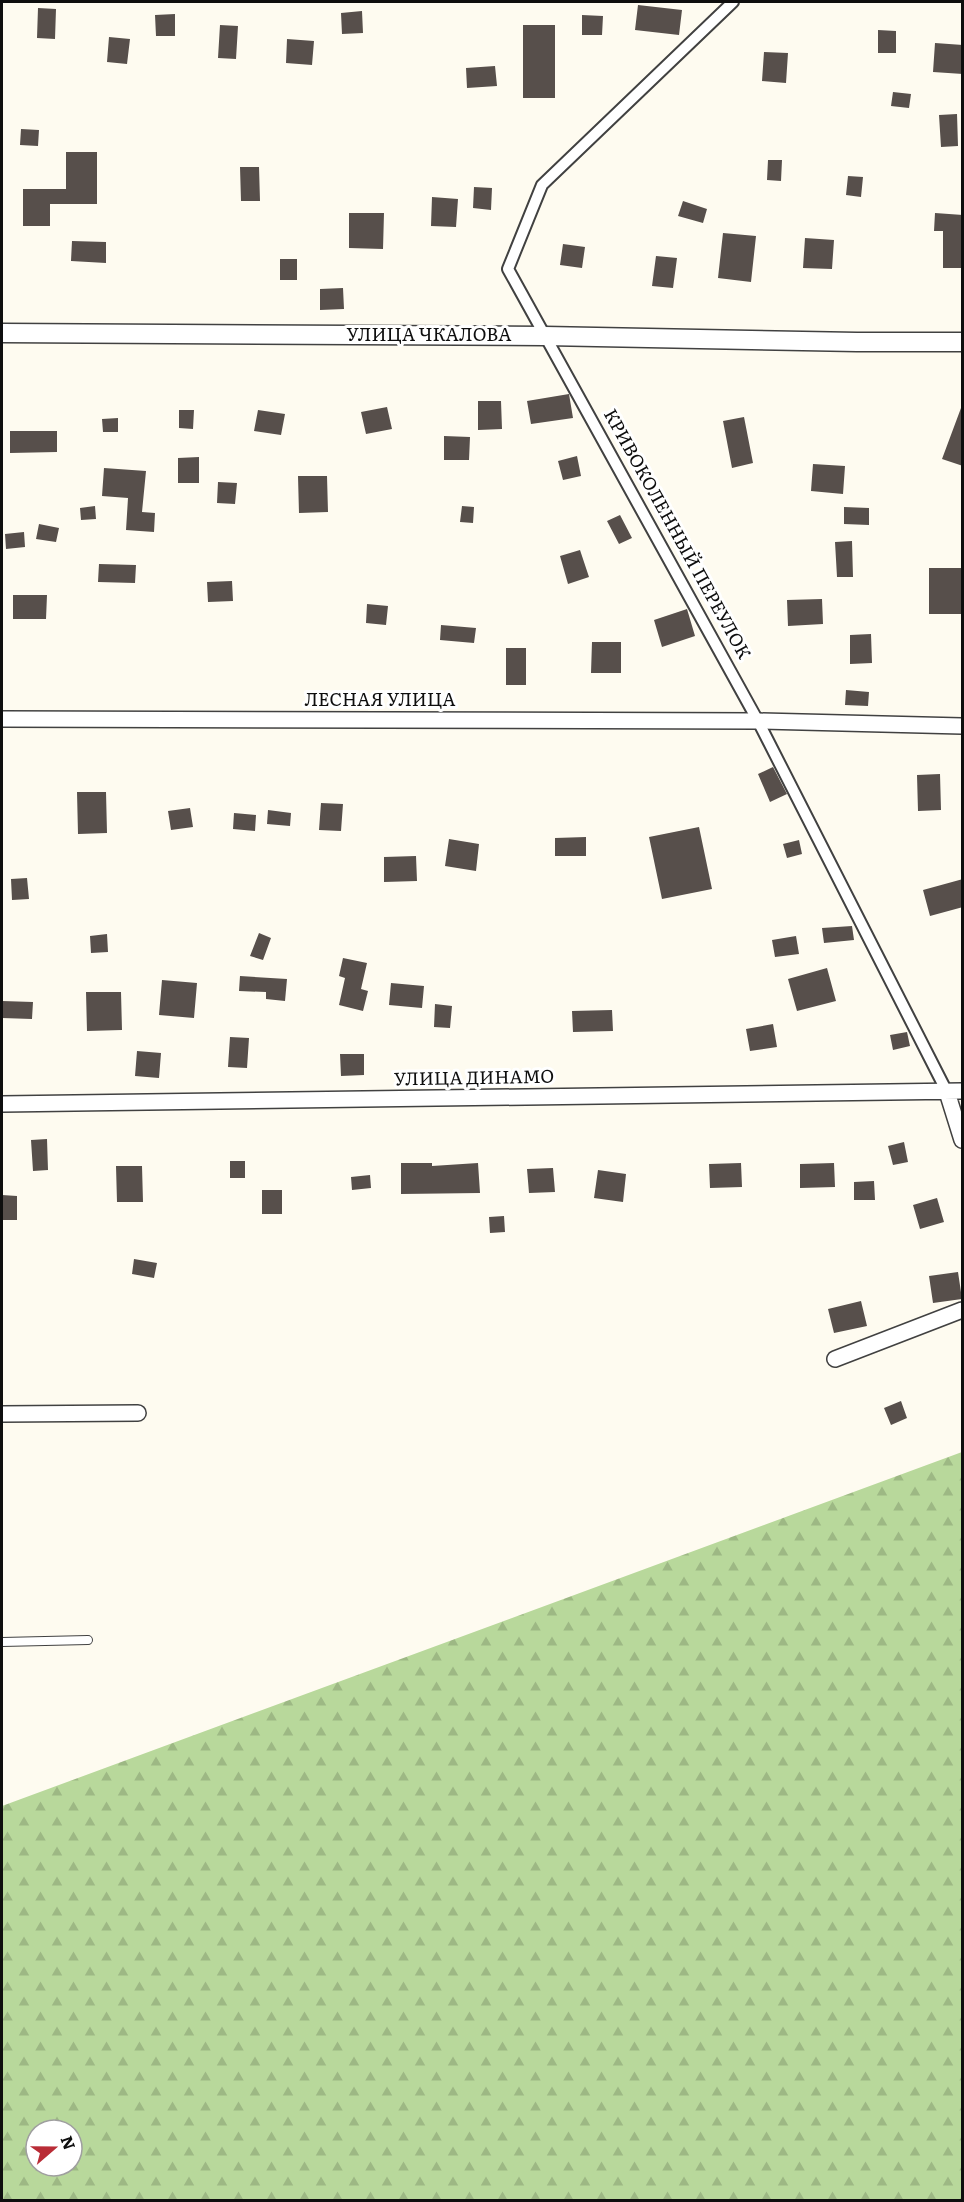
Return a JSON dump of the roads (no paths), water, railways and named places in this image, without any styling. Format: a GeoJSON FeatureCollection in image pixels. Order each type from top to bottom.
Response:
{"type":"FeatureCollection","features":[{"type":"Feature","properties":{"kind":"street","name":"КРИВОКОЛЕННЫЙ ПЕРЕУЛОК"},"geometry":{"type":"LineString","coordinates":[[733,2],[542,185],[508,269],[758,721],[955,1091],[963,1140]]}},
{"type":"Feature","properties":{"kind":"street","name":"УЛИЦА ЧКАЛОВА"},"geometry":{"type":"LineString","coordinates":[[2,333],[545,336],[963,342]]}},
{"type":"Feature","properties":{"kind":"street","name":"ЛЕСНАЯ УЛИЦА"},"geometry":{"type":"LineString","coordinates":[[2,719],[758,721],[963,726]]}},
{"type":"Feature","properties":{"kind":"street","name":"УЛИЦА ДИНАМО"},"geometry":{"type":"LineString","coordinates":[[2,1104],[955,1091]]}},
{"type":"Feature","properties":{"kind":"street"},"geometry":{"type":"LineString","coordinates":[[836,1359],[963,1310]]}},
{"type":"Feature","properties":{"kind":"street"},"geometry":{"type":"LineString","coordinates":[[2,1414],[138,1413]]}},
{"type":"Feature","properties":{"kind":"lane"},"geometry":{"type":"LineString","coordinates":[[2,1642],[88,1640]]}}]}
